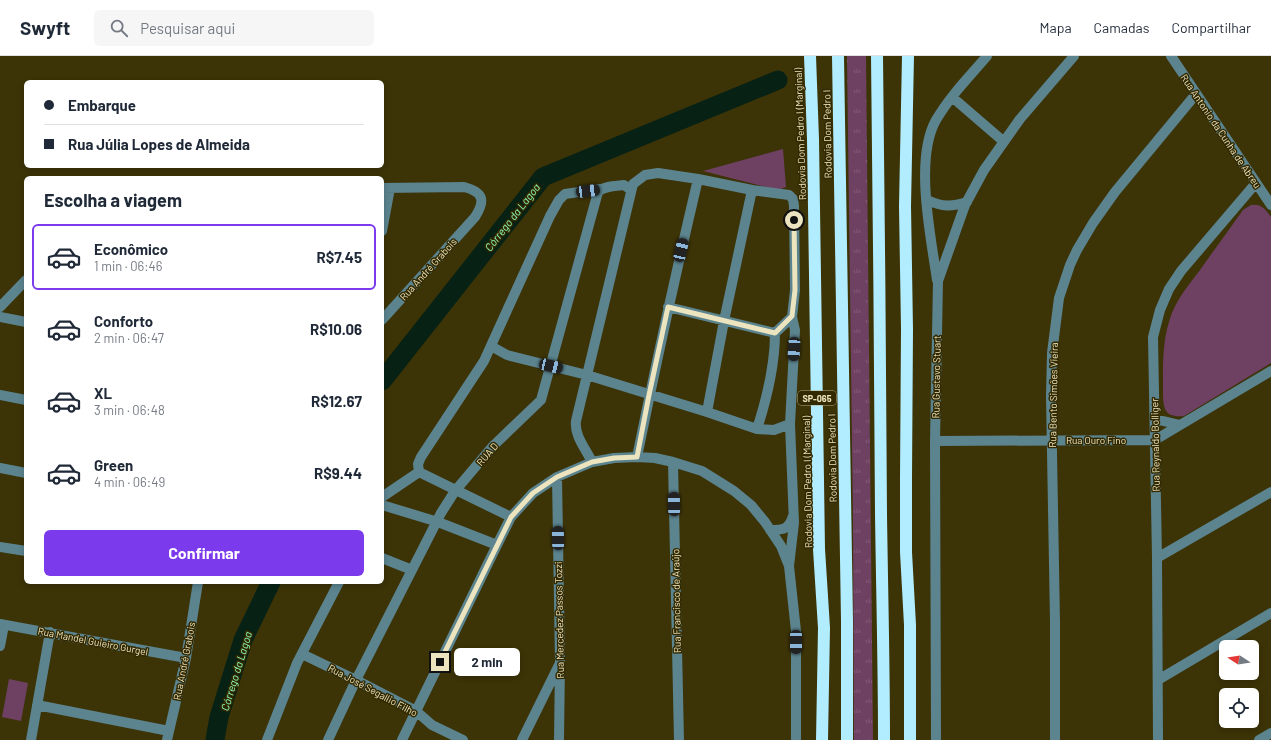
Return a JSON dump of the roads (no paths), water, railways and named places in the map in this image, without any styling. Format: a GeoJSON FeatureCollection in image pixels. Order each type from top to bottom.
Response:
{"type":"FeatureCollection","features":[{"type":"Feature","properties":{"kind":"highway","name":"Rodovia Dom Pedro I (Marginal)"},"geometry":{"type":"LineString","coordinates":[[810,56],[813,139],[819,549],[824,628],[822,740]]}},
{"type":"Feature","properties":{"kind":"highway","name":"Rodovia Dom Pedro I"},"geometry":{"type":"LineString","coordinates":[[838,56],[847,621],[847,740]]}},
{"type":"Feature","properties":{"kind":"highway"},"geometry":{"type":"LineString","coordinates":[[877,56],[884,740]]}},
{"type":"Feature","properties":{"kind":"highway"},"geometry":{"type":"LineString","coordinates":[[908,56],[905,206],[907,330],[906,552],[910,625],[910,740]]}},
{"type":"Feature","properties":{"kind":"street"},"geometry":{"type":"LineString","coordinates":[[938,281],[925,181],[927,149],[936,120],[952,97],[987,56]]}},
{"type":"Feature","properties":{"kind":"street","name":"Rua Gustavo Stuart"},"geometry":{"type":"LineString","coordinates":[[936,740],[935,441],[938,281],[967,202],[984,170],[1020,119],[1074,56]]}},
{"type":"Feature","properties":{"kind":"street","name":"Rua Antonio da Cunha de Abreu"},"geometry":{"type":"LineString","coordinates":[[1171,56],[1271,205]]}},
{"type":"Feature","properties":{"kind":"street","name":"Rua Bento Simões Vieira"},"geometry":{"type":"LineString","coordinates":[[1055,740],[1055,622],[1051,439],[1054,334],[1060,298],[1070,265],[1093,223],[1115,192],[1196,94]]}},
{"type":"Feature","properties":{"kind":"street"},"geometry":{"type":"LineString","coordinates":[[952,97],[1004,141]]}},
{"type":"Feature","properties":{"kind":"street"},"geometry":{"type":"LineString","coordinates":[[592,462],[575,428],[633,184],[645,175],[658,173],[698,179],[752,190],[790,195],[793,199],[794,206],[795,290],[792,316],[795,330],[790,424],[794,523],[789,566],[796,631],[796,740]]}},
{"type":"Feature","properties":{"kind":"street"},"geometry":{"type":"LineString","coordinates":[[637,457],[668,307],[698,179]]}},
{"type":"Feature","properties":{"kind":"street","name":"Rua Reynaldo Bolliger"},"geometry":{"type":"LineString","coordinates":[[1158,740],[1158,558],[1153,337],[1160,310],[1169,289],[1181,271],[1256,183]]}},
{"type":"Feature","properties":{"kind":"street"},"geometry":{"type":"LineString","coordinates":[[419,472],[418,464],[420,457],[484,362],[550,216],[559,200],[566,194],[600,190],[624,185],[631,190]]}},
{"type":"Feature","properties":{"kind":"street","name":"Rua André Grabois"},"geometry":{"type":"LineString","coordinates":[[384,318],[475,217],[480,209],[482,201],[479,194],[474,190],[464,187],[386,188]]}},
{"type":"Feature","properties":{"kind":"street"},"geometry":{"type":"LineString","coordinates":[[384,210],[386,188]]}},
{"type":"Feature","properties":{"kind":"street","name":"RUA D"},"geometry":{"type":"LineString","coordinates":[[328,740],[356,680],[412,570],[455,491],[493,446],[541,400],[598,192],[600,190]]}},
{"type":"Feature","properties":{"kind":"street"},"geometry":{"type":"LineString","coordinates":[[707,412],[724,320],[752,190]]}},
{"type":"Feature","properties":{"kind":"street"},"geometry":{"type":"LineString","coordinates":[[927,200],[937,205],[948,206],[967,202]]}},
{"type":"Feature","properties":{"kind":"street"},"geometry":{"type":"LineString","coordinates":[[0,307],[24,282]]}},
{"type":"Feature","properties":{"kind":"street"},"geometry":{"type":"LineString","coordinates":[[668,307],[775,333]]}},
{"type":"Feature","properties":{"kind":"street"},"geometry":{"type":"LineString","coordinates":[[757,429],[767,397],[775,349],[775,333],[792,316]]}},
{"type":"Feature","properties":{"kind":"street"},"geometry":{"type":"LineString","coordinates":[[0,317],[24,322]]}},
{"type":"Feature","properties":{"kind":"street"},"geometry":{"type":"LineString","coordinates":[[491,346],[507,354],[587,375],[757,429],[774,430],[790,424]]}},
{"type":"Feature","properties":{"kind":"street"},"geometry":{"type":"LineString","coordinates":[[1155,440],[1271,371]]}},
{"type":"Feature","properties":{"kind":"street"},"geometry":{"type":"LineString","coordinates":[[0,395],[24,400]]}},
{"type":"Feature","properties":{"kind":"street"},"geometry":{"type":"LineString","coordinates":[[1155,419],[1180,425]]}},
{"type":"Feature","properties":{"kind":"street","name":"Rua Ouro Fino"},"geometry":{"type":"LineString","coordinates":[[935,441],[1051,439],[1155,440]]}},
{"type":"Feature","properties":{"kind":"street"},"geometry":{"type":"LineString","coordinates":[[402,740],[511,517],[533,493],[557,477],[592,462],[614,458],[656,458],[687,465],[702,471],[734,491],[751,505],[782,546],[789,566]]}},
{"type":"Feature","properties":{"kind":"street","name":"Rua Francisco de Araújo"},"geometry":{"type":"LineString","coordinates":[[673,462],[679,740]]}},
{"type":"Feature","properties":{"kind":"street"},"geometry":{"type":"LineString","coordinates":[[0,468],[24,473]]}},
{"type":"Feature","properties":{"kind":"street"},"geometry":{"type":"LineString","coordinates":[[419,472],[455,491],[511,517]]}},
{"type":"Feature","properties":{"kind":"street"},"geometry":{"type":"LineString","coordinates":[[384,496],[419,472]]}},
{"type":"Feature","properties":{"kind":"street","name":"Rua Mercedez Passos Tozzi"},"geometry":{"type":"LineString","coordinates":[[557,477],[560,661],[559,740]]}},
{"type":"Feature","properties":{"kind":"street"},"geometry":{"type":"LineString","coordinates":[[1158,558],[1271,492]]}},
{"type":"Feature","properties":{"kind":"street"},"geometry":{"type":"LineString","coordinates":[[384,506],[438,522],[497,545]]}},
{"type":"Feature","properties":{"kind":"street"},"geometry":{"type":"LineString","coordinates":[[770,530],[783,529],[788,526],[791,523],[793,514]]}},
{"type":"Feature","properties":{"kind":"street"},"geometry":{"type":"LineString","coordinates":[[0,547],[24,552]]}},
{"type":"Feature","properties":{"kind":"street"},"geometry":{"type":"LineString","coordinates":[[384,559],[412,570]]}},
{"type":"Feature","properties":{"kind":"street","name":"Rua André Grabois"},"geometry":{"type":"LineString","coordinates":[[168,735],[186,658],[196,584]]}},
{"type":"Feature","properties":{"kind":"street"},"geometry":{"type":"LineString","coordinates":[[267,740],[302,654],[337,584]]}},
{"type":"Feature","properties":{"kind":"street"},"geometry":{"type":"LineString","coordinates":[[1158,680],[1271,613]]}},
{"type":"Feature","properties":{"kind":"street"},"geometry":{"type":"LineString","coordinates":[[0,646],[2,624]]}},
{"type":"Feature","properties":{"kind":"street","name":"Rua Mandel Guieiro Gurgel"},"geometry":{"type":"LineString","coordinates":[[2,624],[186,658]]}},
{"type":"Feature","properties":{"kind":"street"},"geometry":{"type":"LineString","coordinates":[[31,740],[50,632]]}},
{"type":"Feature","properties":{"kind":"street","name":"Rua José Segallio Filho"},"geometry":{"type":"LineString","coordinates":[[302,654],[416,711],[432,725],[463,740]]}},
{"type":"Feature","properties":{"kind":"street"},"geometry":{"type":"LineString","coordinates":[[522,740],[560,661]]}},
{"type":"Feature","properties":{"kind":"street"},"geometry":{"type":"LineString","coordinates":[[37,705],[168,735]]}},
{"type":"Feature","properties":{"kind":"street"},"geometry":{"type":"LineString","coordinates":[[1259,740],[1271,733]]}},
{"type":"Feature","properties":{"kind":"waterway","name":"Córrego da Lagoa"},"geometry":{"type":"LineString","coordinates":[[384,378],[543,177],[778,80]]}},
{"type":"Feature","properties":{"kind":"waterway","name":"Córrego da Lagoa"},"geometry":{"type":"LineString","coordinates":[[215,740],[219,717],[243,640],[270,584]]}}]}
